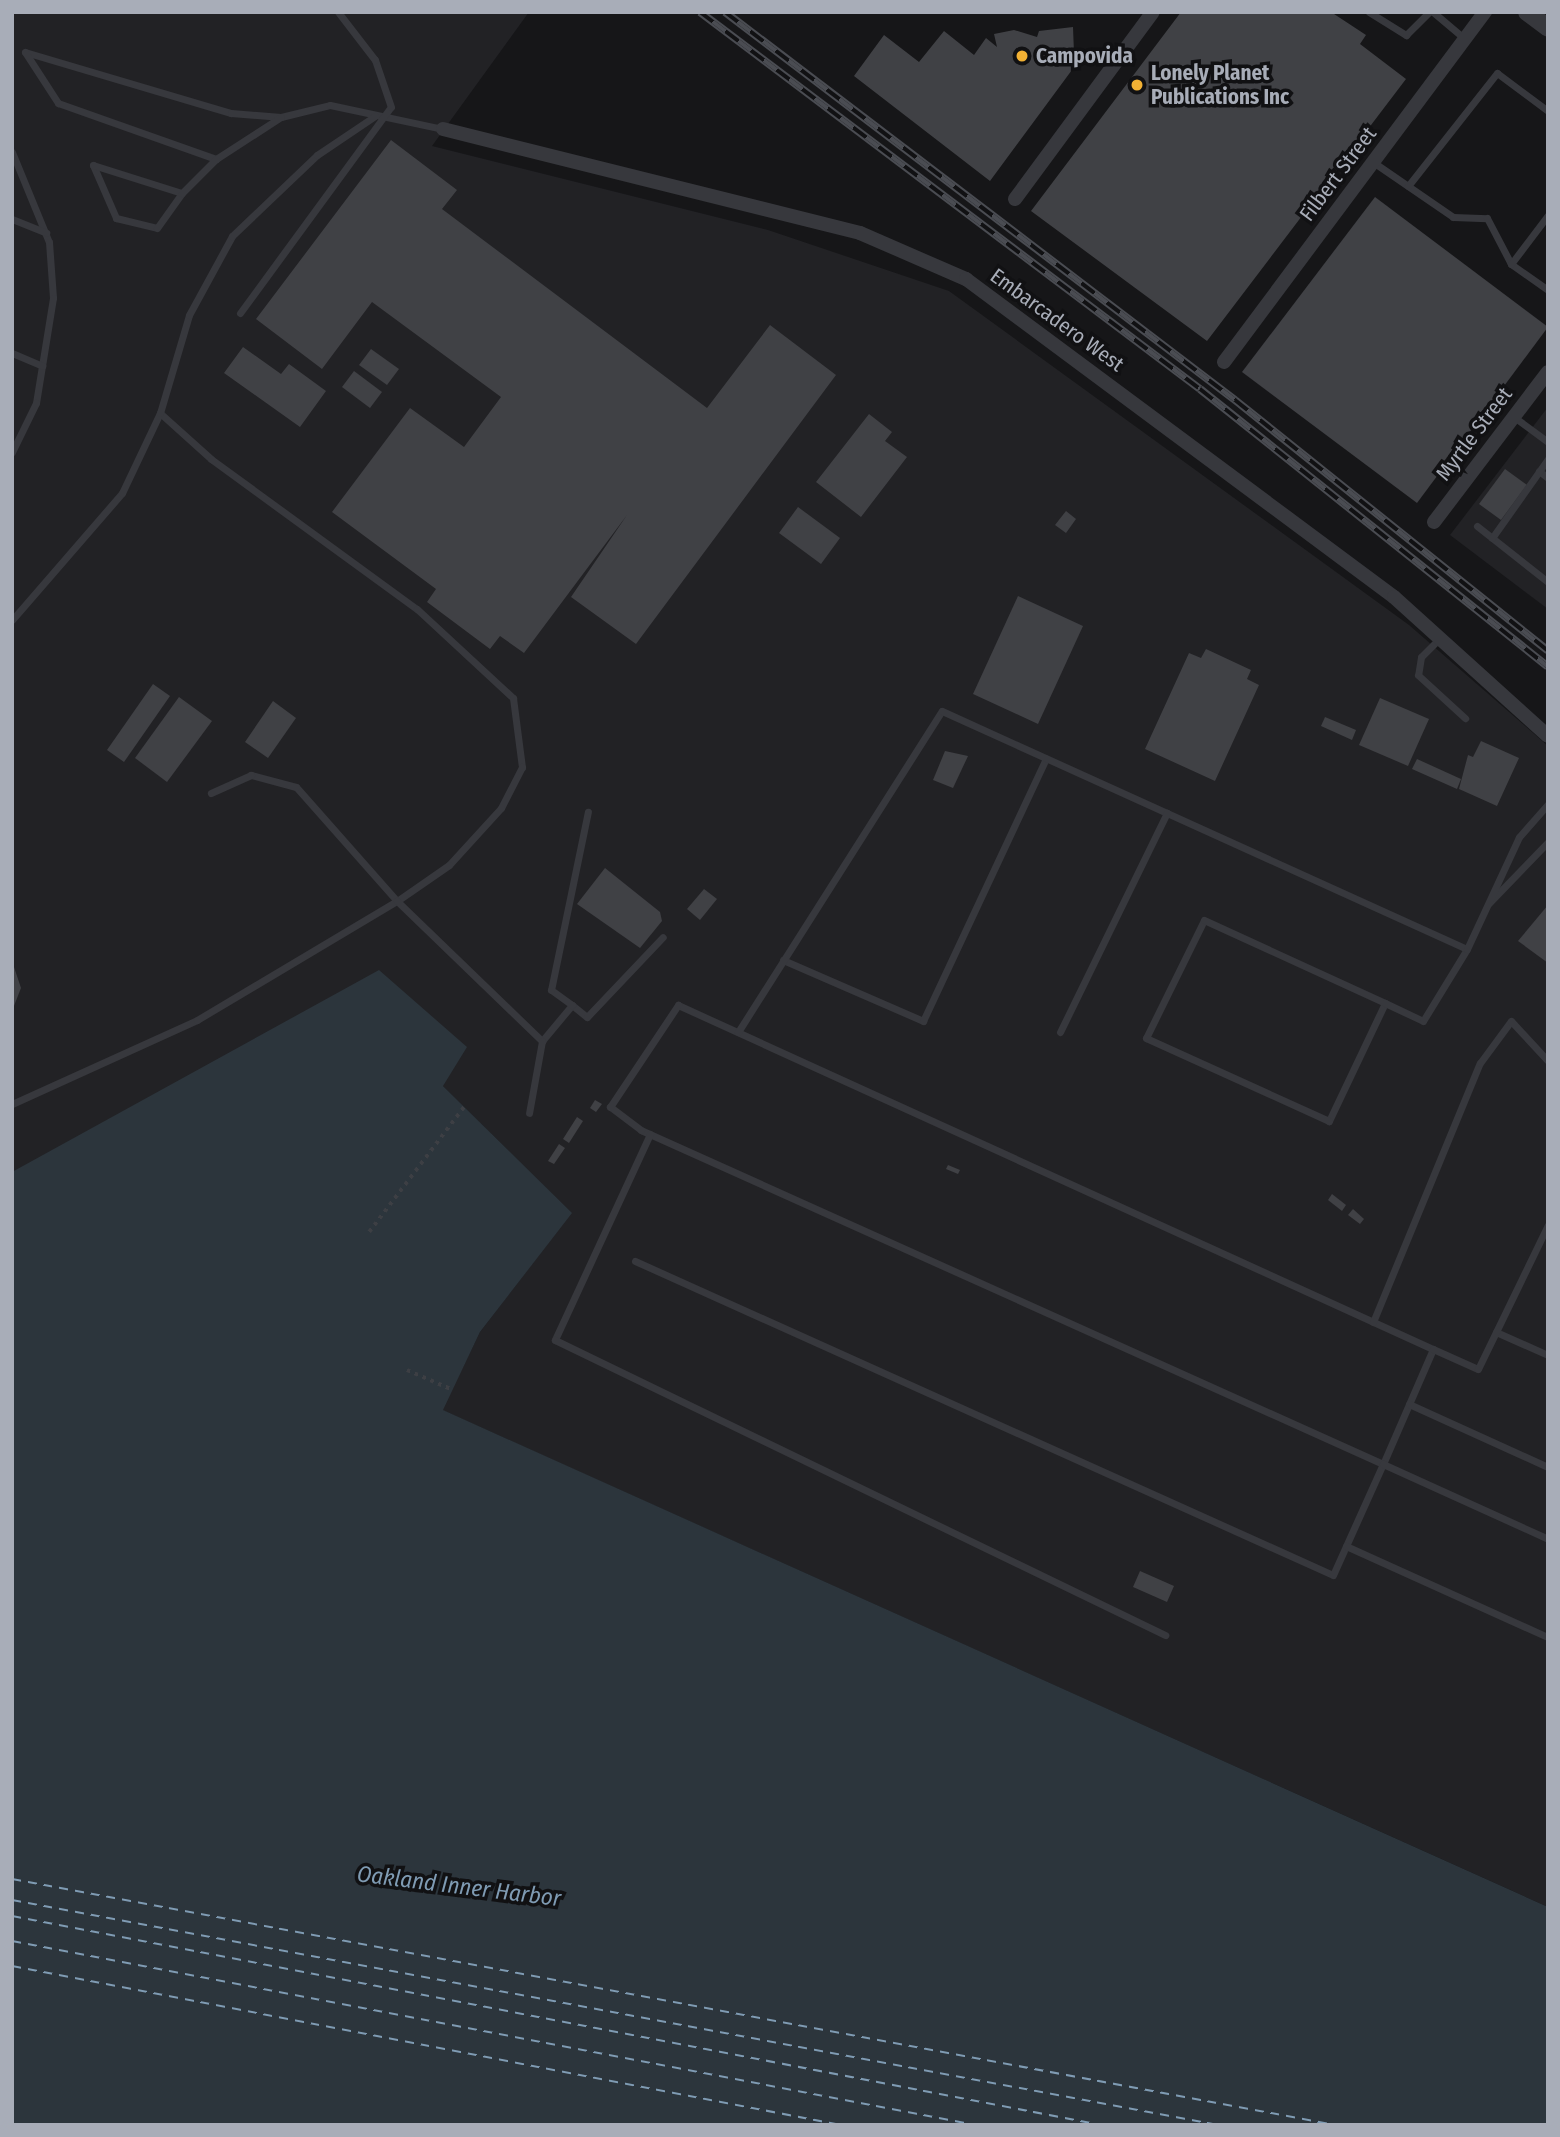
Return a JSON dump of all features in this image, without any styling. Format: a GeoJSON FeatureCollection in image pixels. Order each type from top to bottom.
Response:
{"type":"FeatureCollection","features":[{"type":"Feature","properties":{"kind":"street"},"geometry":{"type":"LineString","coordinates":[[1015,199],[1153,12]]}},
{"type":"Feature","properties":{"kind":"street","name":"Filbert Street"},"geometry":{"type":"LineString","coordinates":[[1224,362],[1485,12]]}},
{"type":"Feature","properties":{"kind":"street"},"geometry":{"type":"LineString","coordinates":[[1527,12],[1548,28]]}},
{"type":"Feature","properties":{"kind":"street","name":"Embarcadero West"},"geometry":{"type":"LineString","coordinates":[[443,129],[860,233],[934,262],[996,300],[1442,636],[1548,736]]}},
{"type":"Feature","properties":{"kind":"street","name":"Myrtle Street"},"geometry":{"type":"LineString","coordinates":[[1434,522],[1548,372]]}},
{"type":"Feature","properties":{"kind":"lane"},"geometry":{"type":"LineString","coordinates":[[240,313],[391,107],[383,76],[338,12]]}},
{"type":"Feature","properties":{"kind":"lane"},"geometry":{"type":"LineString","coordinates":[[1369,12],[1406,35],[1431,12],[1465,39]]}},
{"type":"Feature","properties":{"kind":"lane"},"geometry":{"type":"LineString","coordinates":[[216,159],[58,103],[24,52],[231,113],[281,117],[330,105],[443,129]]}},
{"type":"Feature","properties":{"kind":"lane"},"geometry":{"type":"LineString","coordinates":[[1408,186],[1497,73],[1548,111]]}},
{"type":"Feature","properties":{"kind":"lane"},"geometry":{"type":"LineString","coordinates":[[12,621],[122,493],[160,413],[189,315],[232,236],[317,155],[375,116]]}},
{"type":"Feature","properties":{"kind":"lane"},"geometry":{"type":"LineString","coordinates":[[182,192],[93,165],[116,218],[157,229],[182,192],[216,159],[281,117]]}},
{"type":"Feature","properties":{"kind":"lane"},"geometry":{"type":"LineString","coordinates":[[12,152],[46,233],[53,298],[36,403],[12,452]]}},
{"type":"Feature","properties":{"kind":"lane"},"geometry":{"type":"LineString","coordinates":[[1373,162],[1453,217],[1487,219],[1511,264],[1548,290]]}},
{"type":"Feature","properties":{"kind":"lane"},"geometry":{"type":"LineString","coordinates":[[1511,264],[1548,215]]}},
{"type":"Feature","properties":{"kind":"lane"},"geometry":{"type":"LineString","coordinates":[[12,219],[46,233]]}},
{"type":"Feature","properties":{"kind":"lane"},"geometry":{"type":"LineString","coordinates":[[12,354],[42,366]]}},
{"type":"Feature","properties":{"kind":"lane"},"geometry":{"type":"LineString","coordinates":[[12,1104],[197,1020],[397,901],[449,865],[501,808],[522,767],[513,698],[416,609],[211,459],[160,413]]}},
{"type":"Feature","properties":{"kind":"lane"},"geometry":{"type":"LineString","coordinates":[[1514,417],[1548,442]]}},
{"type":"Feature","properties":{"kind":"lane"},"geometry":{"type":"LineString","coordinates":[[1492,538],[1548,459]]}},
{"type":"Feature","properties":{"kind":"lane"},"geometry":{"type":"LineString","coordinates":[[1539,471],[1548,478]]}},
{"type":"Feature","properties":{"kind":"lane"},"geometry":{"type":"LineString","coordinates":[[1477,526],[1548,582]]}},
{"type":"Feature","properties":{"kind":"lane"},"geometry":{"type":"LineString","coordinates":[[1442,636],[1421,657],[1418,675],[1465,718]]}},
{"type":"Feature","properties":{"kind":"lane"},"geometry":{"type":"LineString","coordinates":[[738,1032],[942,711],[1467,949]]}},
{"type":"Feature","properties":{"kind":"lane"},"geometry":{"type":"LineString","coordinates":[[783,960],[923,1021],[1046,758]]}},
{"type":"Feature","properties":{"kind":"lane"},"geometry":{"type":"LineString","coordinates":[[211,793],[251,775],[296,787],[397,901],[542,1041]]}},
{"type":"Feature","properties":{"kind":"lane"},"geometry":{"type":"LineString","coordinates":[[1385,1003],[1329,1121],[1146,1038],[1204,920],[1385,1003],[1423,1021],[1467,949],[1483,908],[1519,837],[1548,804]]}},
{"type":"Feature","properties":{"kind":"lane"},"geometry":{"type":"LineString","coordinates":[[588,812],[551,990],[587,1017],[663,937]]}},
{"type":"Feature","properties":{"kind":"lane"},"geometry":{"type":"LineString","coordinates":[[1059,1031],[1167,813]]}},
{"type":"Feature","properties":{"kind":"lane"},"geometry":{"type":"LineString","coordinates":[[1483,908],[1548,842]]}},
{"type":"Feature","properties":{"kind":"lane"},"geometry":{"type":"LineString","coordinates":[[529,1113],[542,1041],[572,1005]]}},
{"type":"Feature","properties":{"kind":"lane"},"geometry":{"type":"LineString","coordinates":[[1548,1226],[1478,1369],[678,1005],[610,1107],[650,1134],[1548,1539]]}},
{"type":"Feature","properties":{"kind":"lane"},"geometry":{"type":"LineString","coordinates":[[1373,1322],[1480,1063],[1511,1021],[1548,1061]]}},
{"type":"Feature","properties":{"kind":"lane"},"geometry":{"type":"LineString","coordinates":[[650,1134],[555,1340],[1166,1635]]}},
{"type":"Feature","properties":{"kind":"lane"},"geometry":{"type":"LineString","coordinates":[[635,1261],[1333,1575],[1433,1349]]}},
{"type":"Feature","properties":{"kind":"lane"},"geometry":{"type":"LineString","coordinates":[[1496,1332],[1548,1355]]}},
{"type":"Feature","properties":{"kind":"lane"},"geometry":{"type":"LineString","coordinates":[[1409,1404],[1548,1467]]}},
{"type":"Feature","properties":{"kind":"lane"},"geometry":{"type":"LineString","coordinates":[[1346,1546],[1548,1637]]}},
{"type":"Feature","properties":{"kind":"path"},"geometry":{"type":"LineString","coordinates":[[369,1232],[464,1107]]}},
{"type":"Feature","properties":{"kind":"path"},"geometry":{"type":"LineString","coordinates":[[407,1370],[451,1390]]}},
{"type":"Feature","properties":{"kind":"shaded area"},"geometry":{"type":"Polygon","coordinates":[[[12,12],[529,12],[432,146],[768,230],[949,291],[1409,625],[1548,746],[1548,1907],[442,1410],[480,1332],[571,1213],[443,1086],[12,1172],[12,12]]]}},
{"type":"Feature","properties":{"kind":"shaded area"},"geometry":{"type":"Polygon","coordinates":[[[1548,407],[1548,609],[1450,535],[1548,407]]]}},
{"type":"Feature","properties":{"kind":"water","name":"Oakland Inner Harbor"},"geometry":{"type":"Polygon","coordinates":[[[379,970],[467,1047],[443,1086],[572,1213],[480,1332],[443,1410],[1548,1907],[1548,2125],[12,2125],[12,1172],[379,970]]]}},
{"type":"Feature","properties":{"kind":"building"},"geometry":{"type":"Polygon","coordinates":[[[1181,12],[1331,12],[1366,35],[1360,44],[1406,79],[1207,341],[1031,211],[1181,12]]]}},
{"type":"Feature","properties":{"kind":"building"},"geometry":{"type":"Polygon","coordinates":[[[1073,27],[1074,53],[1083,55],[990,181],[854,76],[884,35],[919,62],[944,31],[974,55],[986,38],[997,47],[994,34],[1014,30],[1037,37],[1039,31],[1073,27]]]}},
{"type":"Feature","properties":{"kind":"building"},"geometry":{"type":"Polygon","coordinates":[[[391,140],[457,190],[442,209],[707,408],[770,325],[836,375],[636,644],[571,597],[627,515],[524,653],[500,636],[490,649],[427,602],[436,589],[332,512],[410,408],[464,447],[501,397],[372,302],[322,369],[256,319],[391,140]]]}},
{"type":"Feature","properties":{"kind":"building"},"geometry":{"type":"Polygon","coordinates":[[[1375,197],[1548,327],[1417,503],[1242,372],[1375,197]]]}},
{"type":"Feature","properties":{"kind":"building"},"geometry":{"type":"Polygon","coordinates":[[[243,347],[281,374],[289,364],[326,391],[300,427],[224,373],[243,347]]]}},
{"type":"Feature","properties":{"kind":"building"},"geometry":{"type":"Polygon","coordinates":[[[371,349],[399,369],[387,385],[359,365],[371,349]]]}},
{"type":"Feature","properties":{"kind":"building"},"geometry":{"type":"Polygon","coordinates":[[[354,371],[382,392],[370,408],[342,387],[354,371]]]}},
{"type":"Feature","properties":{"kind":"building"},"geometry":{"type":"Polygon","coordinates":[[[869,414],[892,432],[885,441],[907,457],[861,517],[816,482],[869,414]]]}},
{"type":"Feature","properties":{"kind":"building"},"geometry":{"type":"Polygon","coordinates":[[[1505,469],[1527,485],[1501,520],[1479,504],[1505,469]]]}},
{"type":"Feature","properties":{"kind":"building"},"geometry":{"type":"Polygon","coordinates":[[[798,507],[840,538],[821,564],[779,533],[798,507]]]}},
{"type":"Feature","properties":{"kind":"building"},"geometry":{"type":"Polygon","coordinates":[[[1066,511],[1076,519],[1066,533],[1055,525],[1066,511]]]}},
{"type":"Feature","properties":{"kind":"building"},"geometry":{"type":"Polygon","coordinates":[[[1018,596],[1083,626],[1038,724],[973,694],[1018,596]]]}},
{"type":"Feature","properties":{"kind":"building"},"geometry":{"type":"Polygon","coordinates":[[[1206,649],[1251,670],[1247,679],[1259,685],[1215,781],[1145,749],[1189,653],[1201,658],[1206,649]]]}},
{"type":"Feature","properties":{"kind":"building"},"geometry":{"type":"Polygon","coordinates":[[[153,684],[170,696],[124,762],[107,750],[153,684]]]}},
{"type":"Feature","properties":{"kind":"building"},"geometry":{"type":"Polygon","coordinates":[[[179,697],[212,721],[167,782],[135,758],[179,697]]]}},
{"type":"Feature","properties":{"kind":"building"},"geometry":{"type":"Polygon","coordinates":[[[1380,698],[1429,719],[1408,766],[1359,745],[1380,698]]]}},
{"type":"Feature","properties":{"kind":"building"},"geometry":{"type":"Polygon","coordinates":[[[273,701],[296,718],[268,758],[245,742],[273,701]]]}},
{"type":"Feature","properties":{"kind":"building"},"geometry":{"type":"Polygon","coordinates":[[[1325,717],[1356,730],[1352,740],[1321,726],[1325,717]]]}},
{"type":"Feature","properties":{"kind":"building"},"geometry":{"type":"Polygon","coordinates":[[[1481,741],[1519,758],[1497,806],[1459,789],[1468,755],[1473,757],[1481,741]]]}},
{"type":"Feature","properties":{"kind":"building"},"geometry":{"type":"Polygon","coordinates":[[[945,751],[968,756],[953,788],[933,780],[945,751]]]}},
{"type":"Feature","properties":{"kind":"building"},"geometry":{"type":"Polygon","coordinates":[[[1417,759],[1461,779],[1457,789],[1412,769],[1417,759]]]}},
{"type":"Feature","properties":{"kind":"building"},"geometry":{"type":"Polygon","coordinates":[[[605,868],[660,912],[662,921],[640,948],[577,904],[605,868]]]}},
{"type":"Feature","properties":{"kind":"building"},"geometry":{"type":"Polygon","coordinates":[[[704,889],[717,899],[700,920],[687,909],[704,889]]]}},
{"type":"Feature","properties":{"kind":"building"},"geometry":{"type":"Polygon","coordinates":[[[1548,905],[1548,963],[1518,941],[1548,905]]]}},
{"type":"Feature","properties":{"kind":"building"},"geometry":{"type":"Polygon","coordinates":[[[12,961],[21,988],[12,1011],[12,961]]]}},
{"type":"Feature","properties":{"kind":"building"},"geometry":{"type":"Polygon","coordinates":[[[595,1100],[602,1104],[596,1112],[590,1108],[595,1100]]]}},
{"type":"Feature","properties":{"kind":"building"},"geometry":{"type":"Polygon","coordinates":[[[577,1117],[583,1121],[569,1143],[563,1139],[577,1117]]]}},
{"type":"Feature","properties":{"kind":"building"},"geometry":{"type":"Polygon","coordinates":[[[559,1144],[565,1148],[554,1164],[548,1161],[559,1144]]]}},
{"type":"Feature","properties":{"kind":"building"},"geometry":{"type":"Polygon","coordinates":[[[948,1165],[960,1170],[958,1174],[946,1169],[948,1165]]]}},
{"type":"Feature","properties":{"kind":"building"},"geometry":{"type":"Polygon","coordinates":[[[1332,1194],[1346,1205],[1342,1211],[1328,1200],[1332,1194]]]}},
{"type":"Feature","properties":{"kind":"building"},"geometry":{"type":"Polygon","coordinates":[[[1353,1209],[1364,1219],[1360,1224],[1348,1215],[1353,1209]]]}},
{"type":"Feature","properties":{"kind":"building"},"geometry":{"type":"Polygon","coordinates":[[[1140,1571],[1174,1586],[1167,1602],[1133,1587],[1140,1571]]]}},
{"type":"Feature","properties":{"kind":"ferry route"},"geometry":{"type":"LineString","coordinates":[[12,1879],[1336,2125]]}},
{"type":"Feature","properties":{"kind":"ferry route"},"geometry":{"type":"LineString","coordinates":[[12,1900],[1218,2125]]}},
{"type":"Feature","properties":{"kind":"ferry route"},"geometry":{"type":"LineString","coordinates":[[12,1916],[1101,2125]]}},
{"type":"Feature","properties":{"kind":"ferry route"},"geometry":{"type":"LineString","coordinates":[[12,1941],[976,2125]]}},
{"type":"Feature","properties":{"kind":"ferry route"},"geometry":{"type":"LineString","coordinates":[[12,1966],[841,2125]]}},
{"type":"Feature","properties":{"kind":"railway"},"geometry":{"type":"LineString","coordinates":[[700,12],[1200,389],[1548,667]]}},
{"type":"Feature","properties":{"kind":"railway"},"geometry":{"type":"LineString","coordinates":[[725,12],[1235,400],[1548,651]]}},
{"type":"Feature","properties":{"kind":"place","name":"Campovida"},"geometry":{"type":"Point","coordinates":[1022,56]}},
{"type":"Feature","properties":{"kind":"place","name":"Lonely Planet Publications Inc"},"geometry":{"type":"Point","coordinates":[1137,85]}}]}
